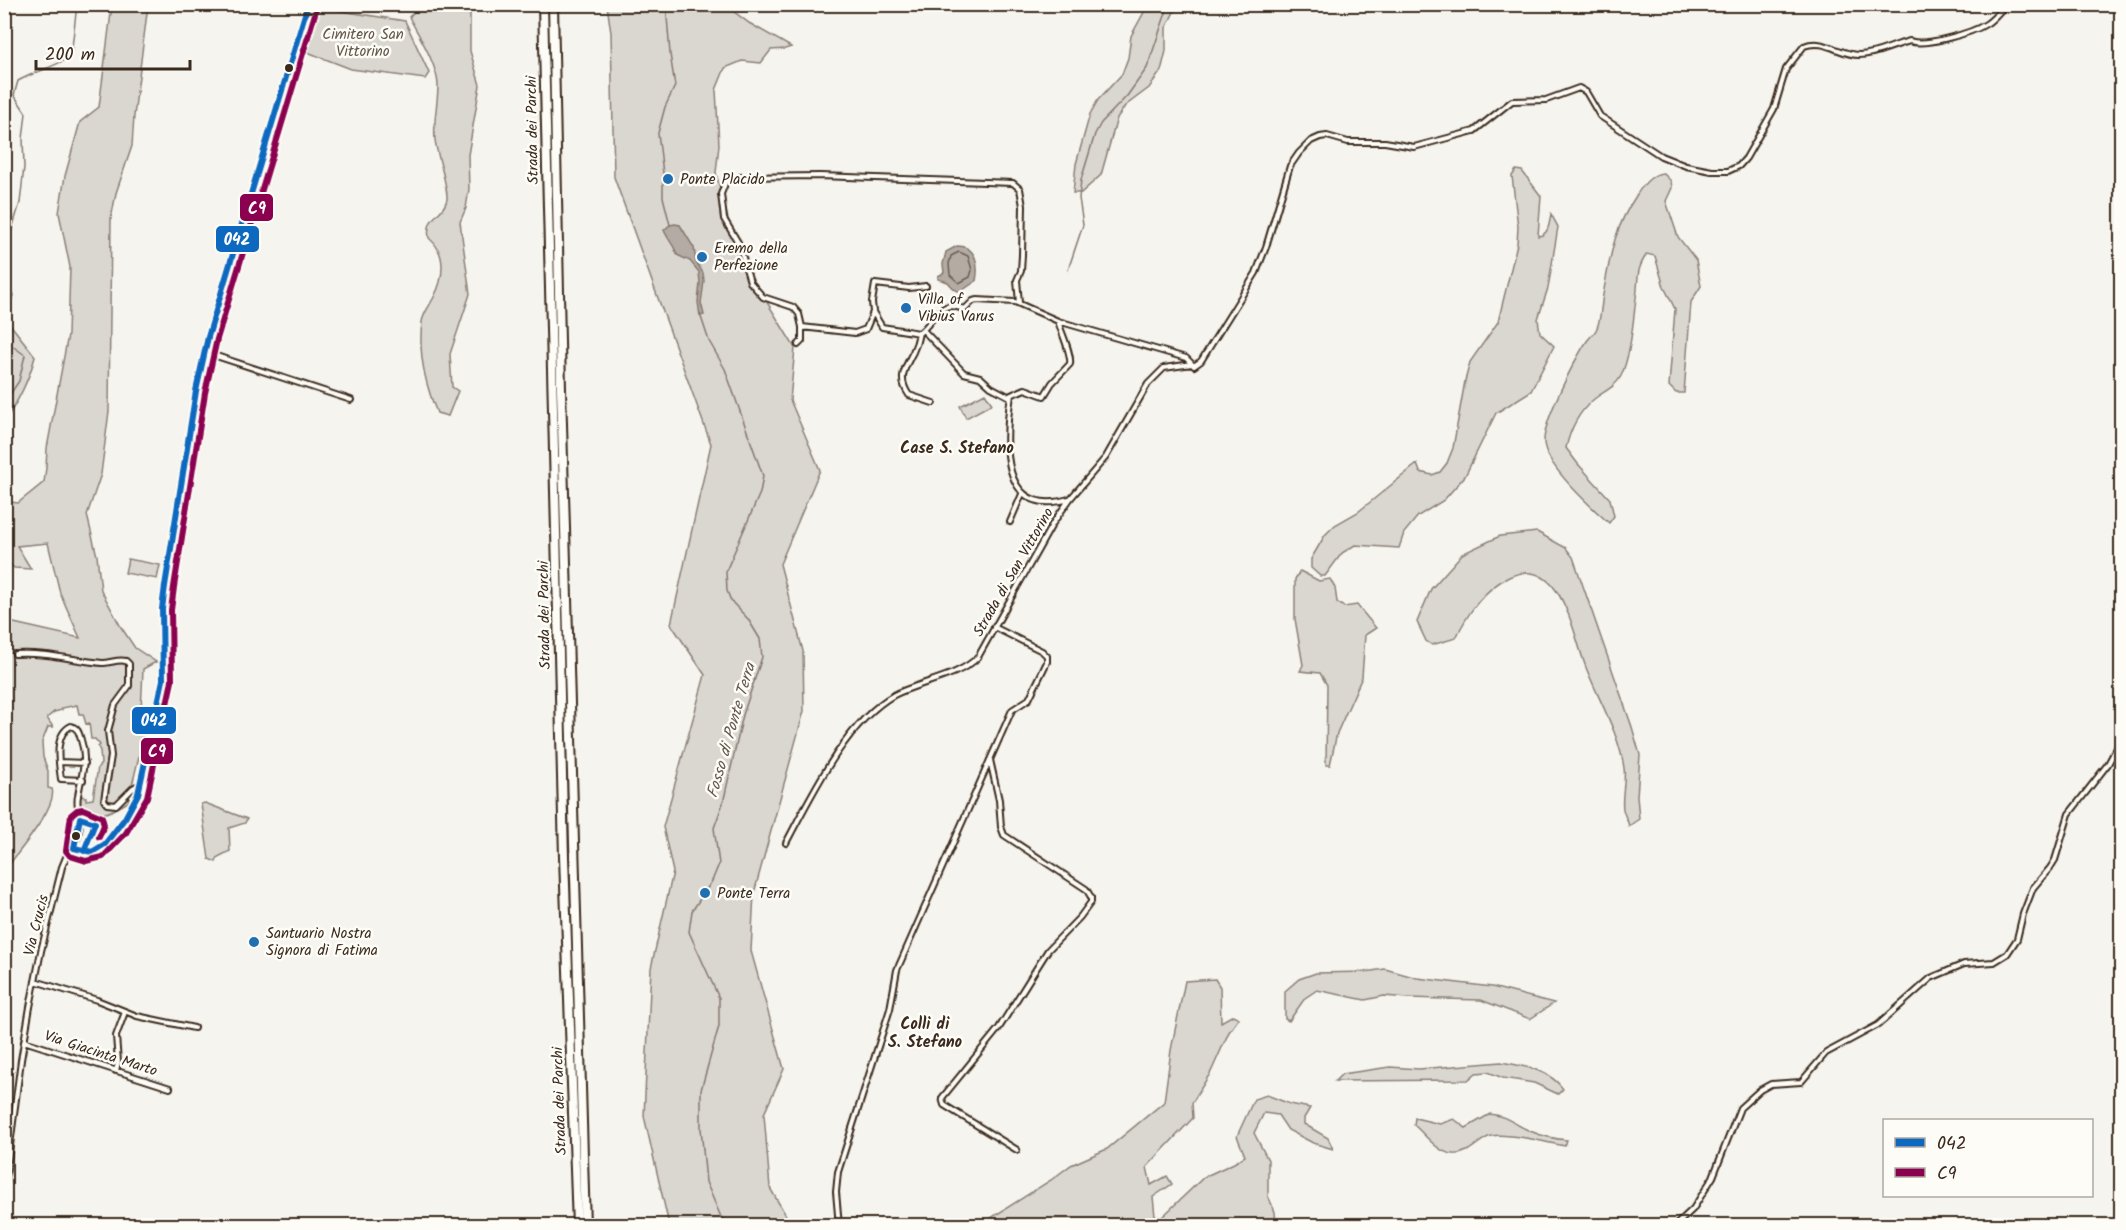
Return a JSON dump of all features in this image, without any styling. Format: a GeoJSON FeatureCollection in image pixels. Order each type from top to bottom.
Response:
{"type":"FeatureCollection","features":[{"type":"Feature","properties":{"kind":"highway","name":"Strada dei Parchi"},"geometry":{"type":"LineString","coordinates":[[543,4],[564,857],[577,1226]]}},
{"type":"Feature","properties":{"kind":"highway","name":"Strada dei Parchi"},"geometry":{"type":"LineString","coordinates":[[553,4],[561,401],[585,1226]]}},
{"type":"Feature","properties":{"kind":"street"},"geometry":{"type":"LineString","coordinates":[[74,848],[94,852],[99,850],[124,821],[135,802],[141,784],[163,680],[162,609],[193,404],[204,352],[308,4]]}},
{"type":"Feature","properties":{"kind":"street"},"geometry":{"type":"LineString","coordinates":[[933,403],[909,395],[903,383],[905,364],[921,332],[941,310],[946,307],[965,309],[977,300],[1019,303],[1058,321],[1186,358],[1196,365],[1202,360],[1253,279],[1265,251],[1290,166],[1304,147],[1318,137],[1329,136],[1348,142],[1385,142],[1414,147],[1474,131],[1512,101],[1544,100],[1580,88],[1586,92],[1600,116],[1647,148],[1681,165],[1712,171],[1728,171],[1739,166],[1746,158],[1774,109],[1786,69],[1804,46],[1822,44],[1861,55],[1910,41],[1916,43],[1936,41],[1983,26],[2006,4]]}},
{"type":"Feature","properties":{"kind":"street"},"geometry":{"type":"LineString","coordinates":[[798,345],[803,338],[799,314],[795,308],[763,297],[749,280],[740,246],[723,217],[721,192],[727,180],[743,177],[812,176],[1015,184],[1020,191],[1023,208],[1021,271],[1017,280],[1019,303]]}},
{"type":"Feature","properties":{"kind":"street"},"geometry":{"type":"LineString","coordinates":[[926,286],[909,288],[875,284],[873,312],[882,327],[921,332],[964,373],[980,377],[991,387],[1010,397]]}},
{"type":"Feature","properties":{"kind":"street"},"geometry":{"type":"LineString","coordinates":[[802,327],[855,333],[866,329],[873,312]]}},
{"type":"Feature","properties":{"kind":"street"},"geometry":{"type":"LineString","coordinates":[[1058,321],[1064,342],[1071,354],[1070,364],[1052,383],[1044,396],[1025,389],[1012,394],[1006,433],[1012,472],[1023,494],[1031,500],[1044,502],[1070,499]]}},
{"type":"Feature","properties":{"kind":"street"},"geometry":{"type":"LineString","coordinates":[[204,352],[351,400]]}},
{"type":"Feature","properties":{"kind":"street","name":"Strada di San Vittorino"},"geometry":{"type":"LineString","coordinates":[[786,843],[825,772],[863,721],[881,704],[895,695],[972,663],[981,652],[1031,559],[1070,499],[1109,453],[1152,378],[1167,367],[1192,364]]}},
{"type":"Feature","properties":{"kind":"street"},"geometry":{"type":"LineString","coordinates":[[1010,522],[1023,494]]}},
{"type":"Feature","properties":{"kind":"street"},"geometry":{"type":"LineString","coordinates":[[839,1226],[836,1192],[838,1172],[890,1009],[896,975],[1012,709],[1029,699],[1047,660],[1042,651],[994,627]]}},
{"type":"Feature","properties":{"kind":"street"},"geometry":{"type":"LineString","coordinates":[[15,654],[38,653],[104,663],[121,659],[129,664],[129,686],[115,705],[108,731],[111,756],[104,800],[107,804],[116,805],[133,788],[141,784]]}},
{"type":"Feature","properties":{"kind":"street"},"geometry":{"type":"LineString","coordinates":[[82,780],[61,779],[59,762],[61,737],[66,728],[72,726],[79,732],[85,764],[82,780],[78,796],[77,806],[80,818],[95,823],[84,851]]}},
{"type":"Feature","properties":{"kind":"street"},"geometry":{"type":"LineString","coordinates":[[1674,1226],[1693,1209],[1713,1177],[1738,1111],[1760,1090],[1771,1084],[1801,1082],[1828,1052],[1878,1025],[1934,976],[1967,963],[1994,962],[2007,954],[2017,939],[2033,888],[2055,860],[2069,814],[2108,764],[2121,738]]}},
{"type":"Feature","properties":{"kind":"street"},"geometry":{"type":"LineString","coordinates":[[990,759],[1004,835],[1088,891],[1092,898],[1074,923],[1048,950],[999,1028],[941,1100],[944,1105],[1017,1150]]}},
{"type":"Feature","properties":{"kind":"street"},"geometry":{"type":"LineString","coordinates":[[59,762],[85,764]]}},
{"type":"Feature","properties":{"kind":"street","name":"Via Crucis"},"geometry":{"type":"LineString","coordinates":[[4,1192],[24,1041],[35,981],[62,867],[69,850],[74,848],[80,818]]}},
{"type":"Feature","properties":{"kind":"street"},"geometry":{"type":"LineString","coordinates":[[35,981],[140,1017],[194,1028]]}},
{"type":"Feature","properties":{"kind":"street"},"geometry":{"type":"LineString","coordinates":[[116,1071],[118,1062],[116,1036],[125,1012]]}},
{"type":"Feature","properties":{"kind":"street","name":"Via Giacinta Marto"},"geometry":{"type":"LineString","coordinates":[[24,1041],[170,1088]]}},
{"type":"Feature","properties":{"kind":"green space"},"geometry":{"type":"Polygon","coordinates":[[[112,5],[148,5],[132,146],[116,193],[111,219],[109,411],[101,474],[87,515],[97,556],[101,590],[135,648],[156,662],[143,669],[141,711],[151,716],[147,723],[128,802],[104,813],[79,808],[80,796],[86,797],[86,800],[93,799],[98,767],[101,764],[98,747],[100,745],[95,739],[91,739],[89,723],[86,724],[83,714],[79,714],[77,705],[62,708],[47,718],[53,727],[48,727],[42,742],[43,757],[48,771],[48,788],[52,789],[52,797],[44,817],[8,866],[5,876],[5,621],[80,638],[60,593],[48,543],[17,546],[31,569],[14,568],[5,559],[5,485],[10,486],[11,502],[18,503],[44,482],[47,448],[68,335],[70,267],[59,213],[65,176],[80,122],[99,107],[112,5]]]}},
{"type":"Feature","properties":{"kind":"green space"},"geometry":{"type":"Polygon","coordinates":[[[417,5],[470,5],[470,51],[480,85],[468,155],[469,189],[466,208],[460,222],[470,294],[450,354],[452,387],[458,391],[448,416],[437,413],[426,380],[422,357],[423,319],[442,274],[439,251],[429,238],[429,230],[432,220],[445,205],[447,199],[435,140],[437,77],[427,50],[409,17],[416,10],[417,5]]]}},
{"type":"Feature","properties":{"kind":"green space"},"geometry":{"type":"Polygon","coordinates":[[[607,5],[725,5],[749,23],[791,47],[771,50],[761,63],[742,61],[725,68],[716,90],[719,145],[716,173],[737,253],[795,348],[790,400],[820,470],[780,564],[803,651],[804,711],[754,893],[751,951],[784,1069],[764,1114],[770,1188],[788,1219],[799,1225],[669,1225],[644,1116],[651,968],[673,872],[663,827],[705,675],[671,624],[711,444],[614,177],[611,33],[607,5]]]}},
{"type":"Feature","properties":{"kind":"green space"},"geometry":{"type":"Polygon","coordinates":[[[1148,5],[1181,5],[1174,12],[1166,28],[1166,51],[1161,71],[1149,88],[1125,106],[1117,118],[1101,175],[1081,193],[1073,193],[1076,164],[1090,114],[1098,100],[1122,74],[1128,58],[1131,36],[1148,5]]]}},
{"type":"Feature","properties":{"kind":"green space","name":"Cimitero San Vittorino"},"geometry":{"type":"Polygon","coordinates":[[[309,6],[405,21],[429,73],[425,79],[351,69],[297,48],[309,6]]]}},
{"type":"Feature","properties":{"kind":"green space"},"geometry":{"type":"Polygon","coordinates":[[[1516,170],[1522,171],[1541,196],[1538,236],[1546,231],[1551,214],[1558,227],[1548,288],[1538,319],[1540,333],[1554,346],[1531,391],[1496,413],[1465,476],[1444,500],[1418,516],[1404,533],[1399,548],[1355,545],[1342,553],[1325,576],[1320,576],[1311,568],[1311,559],[1325,535],[1335,525],[1358,512],[1417,464],[1420,472],[1432,475],[1440,472],[1447,463],[1453,448],[1470,362],[1498,322],[1517,244],[1518,227],[1512,176],[1516,170]]]}},
{"type":"Feature","properties":{"kind":"green space"},"geometry":{"type":"Polygon","coordinates":[[[1663,173],[1671,181],[1672,188],[1666,201],[1678,237],[1696,260],[1701,286],[1691,302],[1684,393],[1676,393],[1669,386],[1675,309],[1664,287],[1655,256],[1647,254],[1639,270],[1631,338],[1621,376],[1612,387],[1588,405],[1579,416],[1570,435],[1566,448],[1610,499],[1614,516],[1609,523],[1560,474],[1546,451],[1545,432],[1568,375],[1598,326],[1611,255],[1623,220],[1638,192],[1651,178],[1663,173]]]}},
{"type":"Feature","properties":{"kind":"green space"},"geometry":{"type":"Polygon","coordinates":[[[5,279],[13,295],[6,319],[35,356],[23,389],[5,419],[5,279]]]}},
{"type":"Feature","properties":{"kind":"green space"},"geometry":{"type":"Polygon","coordinates":[[[985,393],[992,404],[966,418],[960,406],[985,393]]]}},
{"type":"Feature","properties":{"kind":"green space"},"geometry":{"type":"Polygon","coordinates":[[[1537,532],[1566,548],[1573,557],[1632,727],[1640,755],[1637,796],[1639,819],[1629,826],[1623,809],[1622,755],[1609,718],[1587,670],[1563,602],[1554,587],[1542,577],[1527,573],[1509,577],[1492,588],[1478,603],[1456,638],[1432,645],[1426,641],[1417,622],[1431,589],[1462,554],[1500,536],[1537,532]]]}},
{"type":"Feature","properties":{"kind":"green space"},"geometry":{"type":"Polygon","coordinates":[[[128,559],[160,565],[157,579],[125,573],[128,559]]]}},
{"type":"Feature","properties":{"kind":"green space"},"geometry":{"type":"Polygon","coordinates":[[[1300,571],[1319,581],[1330,579],[1335,588],[1337,602],[1344,607],[1357,605],[1376,628],[1365,635],[1362,677],[1337,733],[1330,765],[1326,765],[1327,685],[1320,673],[1300,671],[1303,665],[1295,619],[1295,579],[1300,571]]]}},
{"type":"Feature","properties":{"kind":"green space"},"geometry":{"type":"Polygon","coordinates":[[[205,803],[247,819],[245,823],[229,828],[230,851],[218,857],[216,862],[209,859],[201,804],[205,803]]]}},
{"type":"Feature","properties":{"kind":"green space"},"geometry":{"type":"Polygon","coordinates":[[[1385,969],[1417,978],[1492,987],[1554,1003],[1530,1019],[1481,1000],[1384,996],[1365,1000],[1317,990],[1305,998],[1289,1021],[1285,1019],[1285,991],[1299,979],[1316,973],[1365,972],[1385,969]]]}},
{"type":"Feature","properties":{"kind":"green space"},"geometry":{"type":"Polygon","coordinates":[[[1215,979],[1220,987],[1221,1022],[1233,1015],[1239,1018],[1229,1032],[1211,1072],[1192,1103],[1193,1118],[1147,1167],[1151,1185],[1167,1176],[1172,1184],[1153,1197],[1155,1216],[1161,1218],[1204,1177],[1245,1156],[1237,1136],[1254,1099],[1267,1095],[1290,1104],[1310,1108],[1304,1118],[1304,1124],[1328,1138],[1333,1149],[1313,1143],[1288,1130],[1278,1115],[1264,1113],[1254,1133],[1268,1160],[1268,1196],[1275,1212],[1276,1225],[1212,1225],[1200,1220],[1189,1226],[980,1225],[1071,1165],[1107,1149],[1164,1102],[1171,1050],[1185,981],[1215,979]]]}},
{"type":"Feature","properties":{"kind":"green space"},"geometry":{"type":"Polygon","coordinates":[[[1501,1062],[1543,1073],[1563,1089],[1558,1094],[1534,1083],[1503,1078],[1488,1072],[1476,1073],[1468,1080],[1335,1081],[1342,1074],[1390,1067],[1419,1069],[1501,1062]]]}},
{"type":"Feature","properties":{"kind":"green space"},"geometry":{"type":"Polygon","coordinates":[[[1490,1114],[1539,1134],[1567,1140],[1565,1146],[1498,1135],[1488,1137],[1467,1151],[1451,1154],[1438,1148],[1414,1125],[1415,1118],[1440,1124],[1454,1119],[1466,1128],[1490,1114]]]}},
{"type":"Feature","properties":{"kind":"water"},"geometry":{"type":"Polygon","coordinates":[[[675,224],[680,225],[694,248],[696,262],[703,273],[701,303],[704,315],[700,316],[698,302],[699,272],[690,261],[677,255],[664,230],[675,224]]]}},
{"type":"Feature","properties":{"kind":"water"},"geometry":{"type":"Polygon","coordinates":[[[957,246],[969,249],[977,263],[976,281],[960,292],[948,282],[938,279],[938,276],[944,273],[943,264],[946,252],[957,246]]]}},
{"type":"Feature","properties":{"kind":"waterway"},"geometry":{"type":"LineString","coordinates":[[4,255],[20,203],[24,167],[23,139],[26,113],[14,95],[18,81],[71,56],[77,4]]}},
{"type":"Feature","properties":{"kind":"waterway","name":"Fosso di Ponte Terra"},"geometry":{"type":"LineString","coordinates":[[666,4],[675,86],[665,107],[658,133],[663,173],[663,197],[670,225]]}},
{"type":"Feature","properties":{"kind":"waterway"},"geometry":{"type":"LineString","coordinates":[[1068,270],[1083,225],[1079,198],[1081,180],[1095,134],[1101,123],[1127,96],[1147,68],[1169,4]]}},
{"type":"Feature","properties":{"kind":"waterway","name":"Fosso di Ponte Terra"},"geometry":{"type":"LineString","coordinates":[[700,314],[709,341],[725,369],[763,476],[760,493],[726,571],[727,591],[731,601],[748,619],[760,639],[762,657],[743,715],[723,803],[714,828],[719,864],[712,881],[692,911],[689,932],[719,998],[719,1026],[701,1090],[701,1128],[706,1182],[721,1217],[734,1226]]}},
{"type":"Feature","properties":{"kind":"waterway"},"geometry":{"type":"LineString","coordinates":[[4,340],[25,355],[19,381],[4,403]]}},
{"type":"Feature","properties":{"kind":"transit line","name":"042"},"geometry":{"type":"LineString","coordinates":[[84,851],[95,823],[80,818],[74,848],[92,852],[105,844],[125,818],[138,794],[163,680],[162,609],[196,391],[208,337],[308,4]]}},
{"type":"Feature","properties":{"kind":"transit line","name":"C9"},"geometry":{"type":"LineString","coordinates":[[99,837],[104,825],[102,817],[83,809],[77,810],[71,815],[66,851],[70,856],[86,861],[103,857],[126,833],[147,797],[172,681],[171,610],[205,393],[217,339],[317,7]]}},
{"type":"Feature","properties":{"kind":"place","name":"Ponte Placido"},"geometry":{"type":"Point","coordinates":[668,179]}},
{"type":"Feature","properties":{"kind":"place","name":"Eremo della Perfezione"},"geometry":{"type":"Point","coordinates":[702,257]}},
{"type":"Feature","properties":{"kind":"place","name":"Villa of Vibius Varus"},"geometry":{"type":"Point","coordinates":[906,308]}},
{"type":"Feature","properties":{"kind":"place","name":"Ponte Terra"},"geometry":{"type":"Point","coordinates":[705,893]}},
{"type":"Feature","properties":{"kind":"place","name":"Santuario Nostra Signora di Fatima"},"geometry":{"type":"Point","coordinates":[254,942]}},
{"type":"Feature","properties":{"kind":"district","name":"Case S. Stefano"},"geometry":{"type":"Point","coordinates":[957,447]}},
{"type":"Feature","properties":{"kind":"district","name":"Colli di S. Stefano"},"geometry":{"type":"Point","coordinates":[925,1032]}}]}
